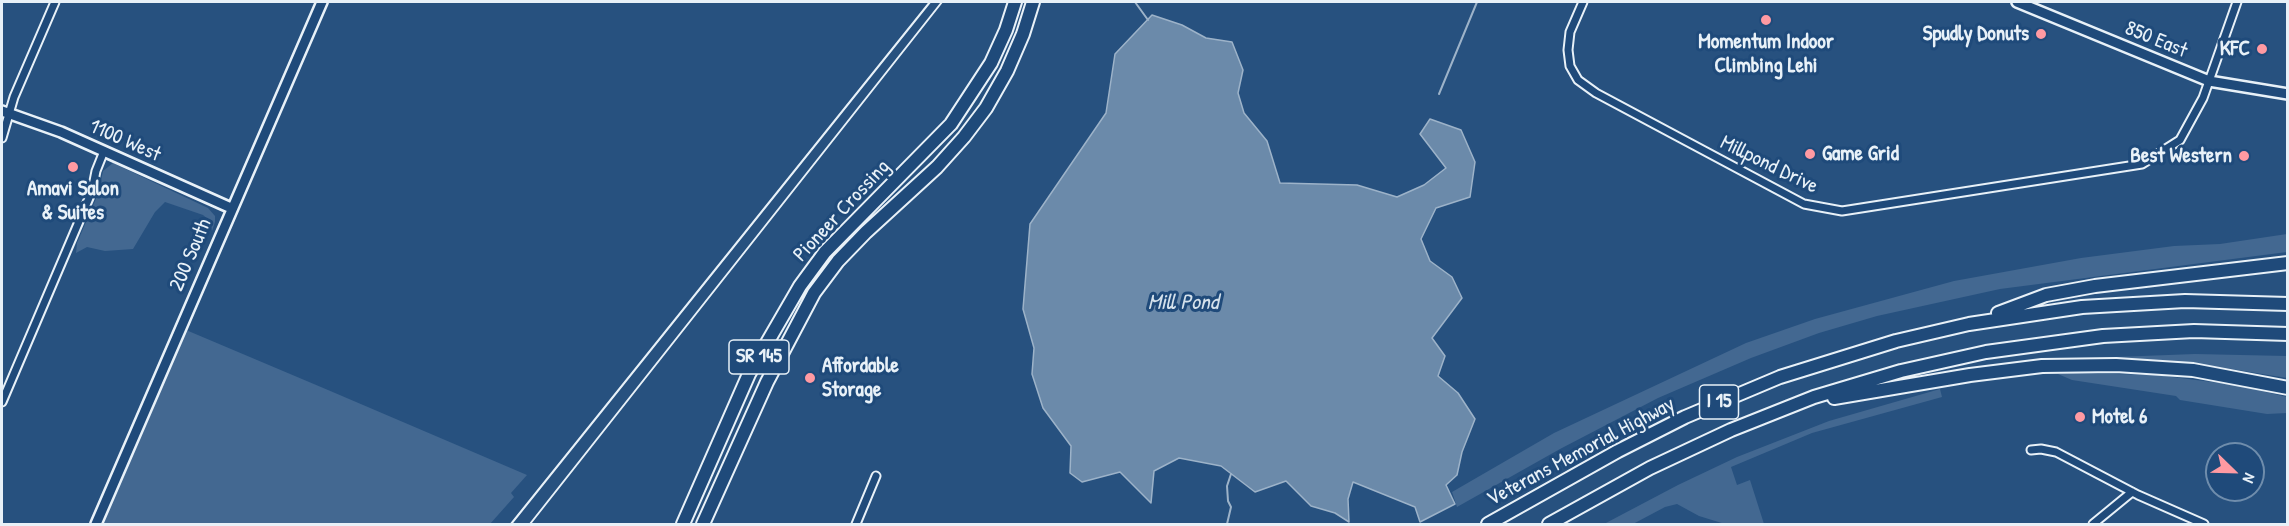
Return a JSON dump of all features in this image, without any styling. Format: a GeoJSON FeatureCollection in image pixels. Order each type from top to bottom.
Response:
{"type":"FeatureCollection","features":[{"type":"Feature","properties":{"kind":"highway","name":"Pioneer Crossing"},"geometry":{"type":"LineString","coordinates":[[683,525],[749,374],[800,286],[832,244],[951,124],[991,63],[1006,30],[1015,2]]}},
{"type":"Feature","properties":{"kind":"highway","name":"Pioneer Crossing"},"geometry":{"type":"LineString","coordinates":[[703,525],[767,382],[814,292],[838,261],[866,232],[937,167],[986,108],[1007,71],[1023,34],[1033,2]]}},
{"type":"Feature","properties":{"kind":"highway"},"geometry":{"type":"LineString","coordinates":[[1969,324],[2046,295],[2095,286],[2288,263]]}},
{"type":"Feature","properties":{"kind":"highway","name":"Veterans Memorial Highway"},"geometry":{"type":"LineString","coordinates":[[1488,525],[1628,445],[1725,399],[1780,377],[1853,353],[1969,324],[2052,310],[2126,303],[2207,301],[2288,304]]}},
{"type":"Feature","properties":{"kind":"highway","name":"I 15"},"geometry":{"type":"LineString","coordinates":[[1549,525],[1677,455],[1731,430],[1797,404],[1927,364],[2043,342],[2164,332],[2288,334]]}},
{"type":"Feature","properties":{"kind":"highway"},"geometry":{"type":"LineString","coordinates":[[1797,404],[1970,375],[2042,366],[2116,365],[2193,370],[2288,388]]}},
{"type":"Feature","properties":{"kind":"street"},"geometry":{"type":"LineString","coordinates":[[2,138],[5,112],[55,2]]}},
{"type":"Feature","properties":{"kind":"street","name":"200 South"},"geometry":{"type":"LineString","coordinates":[[96,525],[231,208],[322,2]]}},
{"type":"Feature","properties":{"kind":"street","name":"Millpond Drive"},"geometry":{"type":"LineString","coordinates":[[1583,2],[1570,32],[1568,50],[1570,66],[1578,80],[1596,93],[1804,204],[1824,209],[1842,211],[2142,164],[2180,140],[2203,98],[2209,81]]}},
{"type":"Feature","properties":{"kind":"street","name":"850 East"},"geometry":{"type":"LineString","coordinates":[[2017,2],[2209,81],[2288,94]]}},
{"type":"Feature","properties":{"kind":"street"},"geometry":{"type":"LineString","coordinates":[[2209,81],[2237,2]]}},
{"type":"Feature","properties":{"kind":"street","name":"1100 West"},"geometry":{"type":"LineString","coordinates":[[5,112],[47,126],[231,208]]}},
{"type":"Feature","properties":{"kind":"street"},"geometry":{"type":"LineString","coordinates":[[2,402],[4,392],[92,191],[96,171],[104,151]]}},
{"type":"Feature","properties":{"kind":"street"},"geometry":{"type":"LineString","coordinates":[[2031,450],[2041,448],[2056,452],[2132,492],[2205,525]]}},
{"type":"Feature","properties":{"kind":"street"},"geometry":{"type":"LineString","coordinates":[[856,525],[876,476]]}},
{"type":"Feature","properties":{"kind":"street"},"geometry":{"type":"LineString","coordinates":[[2093,525],[2132,492]]}},
{"type":"Feature","properties":{"kind":"shaded area"},"geometry":{"type":"Polygon","coordinates":[[[113,163],[208,208],[215,216],[212,231],[210,221],[203,215],[165,202],[155,212],[133,249],[105,251],[87,247],[76,253],[77,243],[98,194],[103,171],[113,163]]]}},
{"type":"Feature","properties":{"kind":"shaded area"},"geometry":{"type":"Polygon","coordinates":[[[2287,234],[2287,252],[2000,289],[1877,316],[1819,333],[1751,358],[1658,398],[1560,449],[1457,507],[1452,492],[1554,433],[1746,343],[1815,319],[1954,281],[2081,258],[2174,246],[2220,244],[2287,234]]]}},
{"type":"Feature","properties":{"kind":"shaded area"},"geometry":{"type":"Polygon","coordinates":[[[186,330],[527,475],[511,493],[514,497],[490,524],[101,524],[186,330]]]}},
{"type":"Feature","properties":{"kind":"shaded area"},"geometry":{"type":"Polygon","coordinates":[[[2195,354],[2287,356],[2287,378],[2213,366],[2115,359],[2115,357],[2195,354]]]}},
{"type":"Feature","properties":{"kind":"shaded area"},"geometry":{"type":"Polygon","coordinates":[[[2058,374],[2156,375],[2236,385],[2287,397],[2287,413],[2267,414],[2180,400],[2176,396],[2072,380],[2058,374]]]}},
{"type":"Feature","properties":{"kind":"shaded area"},"geometry":{"type":"Polygon","coordinates":[[[1940,389],[1942,397],[1812,433],[1731,467],[1737,485],[1750,480],[1764,524],[1725,524],[1699,516],[1677,504],[1665,507],[1633,524],[1604,524],[1737,457],[1829,421],[1940,389]]]}},
{"type":"Feature","properties":{"kind":"water","name":"Mill Pond"},"geometry":{"type":"Polygon","coordinates":[[[1152,15],[1182,25],[1206,38],[1232,42],[1243,70],[1238,93],[1244,113],[1267,141],[1280,183],[1357,185],[1397,197],[1424,185],[1446,168],[1420,134],[1430,119],[1461,130],[1475,162],[1470,197],[1436,208],[1421,239],[1430,261],[1452,277],[1462,298],[1432,338],[1445,356],[1438,376],[1458,393],[1475,419],[1462,452],[1457,475],[1446,485],[1455,504],[1420,522],[1415,507],[1353,482],[1348,499],[1349,522],[1335,513],[1311,506],[1286,481],[1255,492],[1221,466],[1179,458],[1154,471],[1151,503],[1120,472],[1082,482],[1070,473],[1071,446],[1043,408],[1032,374],[1034,348],[1023,309],[1030,224],[1106,113],[1115,54],[1152,15]]]}},
{"type":"Feature","properties":{"kind":"waterway"},"geometry":{"type":"LineString","coordinates":[[1135,2],[1148,20]]}},
{"type":"Feature","properties":{"kind":"waterway"},"geometry":{"type":"LineString","coordinates":[[1439,94],[1477,2]]}},
{"type":"Feature","properties":{"kind":"waterway"},"geometry":{"type":"LineString","coordinates":[[1227,524],[1231,507],[1228,501],[1227,486],[1231,474]]}},
{"type":"Feature","properties":{"kind":"railway"},"geometry":{"type":"LineString","coordinates":[[511,524],[930,2]]}},
{"type":"Feature","properties":{"kind":"railway"},"geometry":{"type":"LineString","coordinates":[[530,524],[942,2]]}},
{"type":"Feature","properties":{"kind":"place","name":"Momentum Indoor Climbing Lehi"},"geometry":{"type":"Point","coordinates":[1766,20]}},
{"type":"Feature","properties":{"kind":"place","name":"Spudly Donuts"},"geometry":{"type":"Point","coordinates":[2041,34]}},
{"type":"Feature","properties":{"kind":"place","name":"KFC"},"geometry":{"type":"Point","coordinates":[2262,49]}},
{"type":"Feature","properties":{"kind":"place","name":"Game Grid"},"geometry":{"type":"Point","coordinates":[1810,154]}},
{"type":"Feature","properties":{"kind":"place","name":"Best Western"},"geometry":{"type":"Point","coordinates":[2244,156]}},
{"type":"Feature","properties":{"kind":"place","name":"Amavi Salon & Suites"},"geometry":{"type":"Point","coordinates":[73,167]}},
{"type":"Feature","properties":{"kind":"place","name":"Affordable Storage"},"geometry":{"type":"Point","coordinates":[810,378]}},
{"type":"Feature","properties":{"kind":"place","name":"Motel 6"},"geometry":{"type":"Point","coordinates":[2080,417]}}]}
